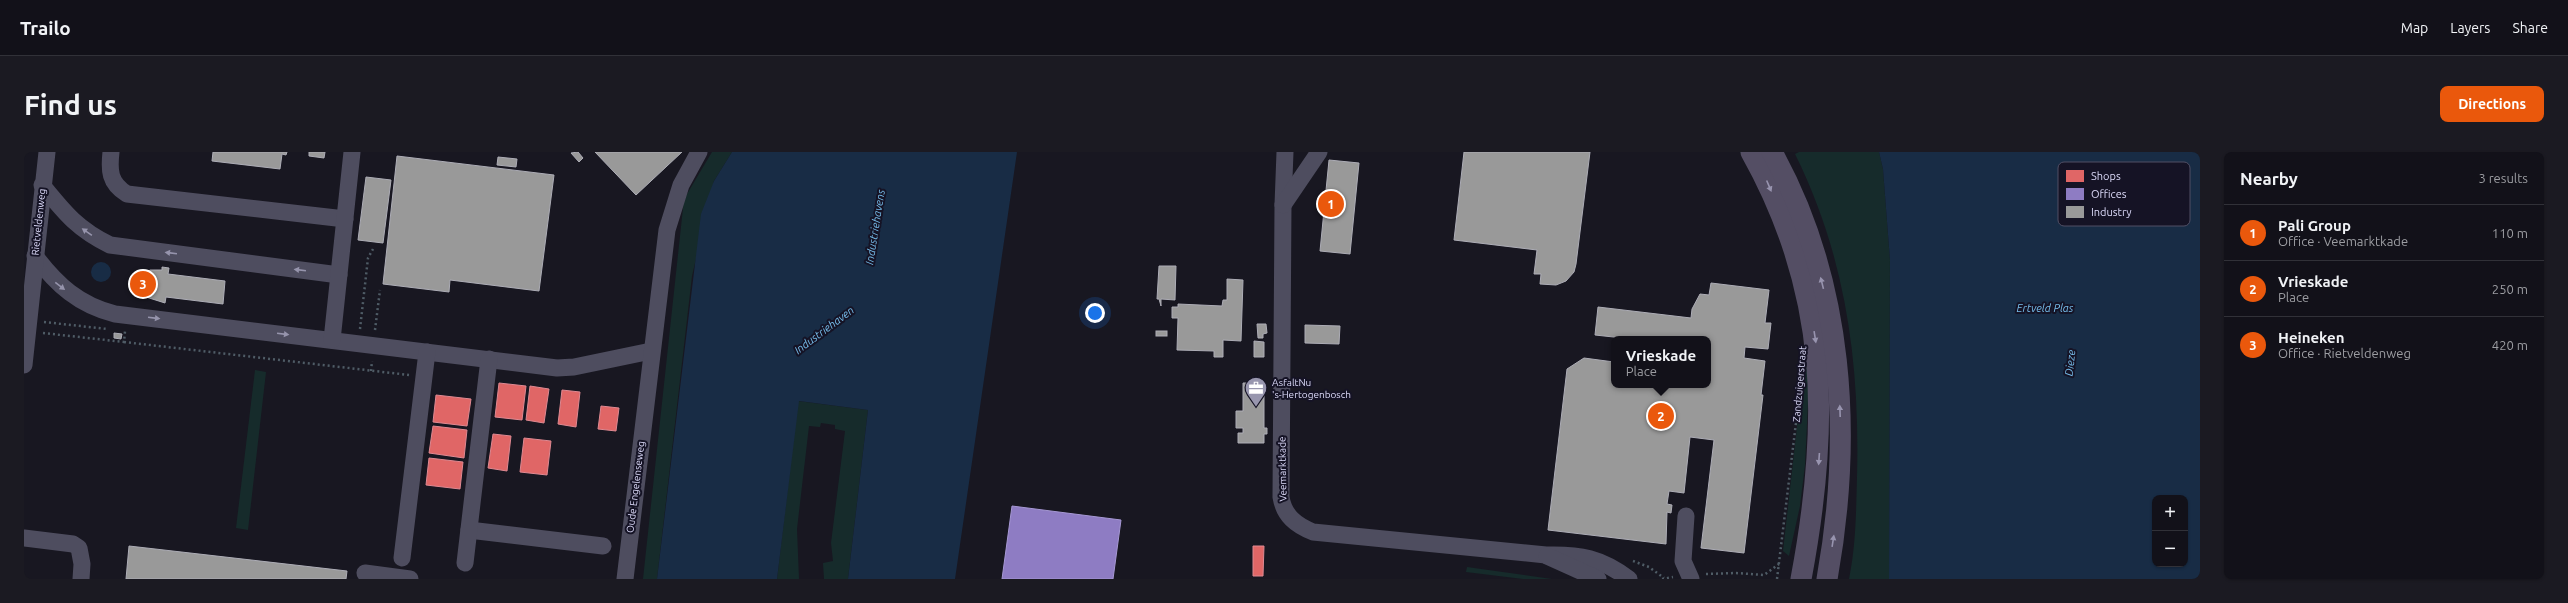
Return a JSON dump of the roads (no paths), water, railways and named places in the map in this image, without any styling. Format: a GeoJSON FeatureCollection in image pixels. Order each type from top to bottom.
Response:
{"type":"FeatureCollection","features":[{"type":"Feature","properties":{"kind":"main road","name":"Zandzuigerstraat"},"geometry":{"type":"LineString","coordinates":[[1751,152],[1765,176],[1789,237],[1812,319],[1818,356],[1819,452],[1816,487],[1801,579]]}},
{"type":"Feature","properties":{"kind":"main road"},"geometry":{"type":"LineString","coordinates":[[1772,152],[1802,215],[1817,262],[1830,315],[1836,352],[1841,444],[1840,484],[1826,579]]}},
{"type":"Feature","properties":{"kind":"street","name":"Rietveldenweg"},"geometry":{"type":"LineString","coordinates":[[24,365],[28,326],[31,266],[47,152]]}},
{"type":"Feature","properties":{"kind":"street"},"geometry":{"type":"LineString","coordinates":[[111,152],[111,178],[118,189],[126,194],[345,219]]}},
{"type":"Feature","properties":{"kind":"street"},"geometry":{"type":"LineString","coordinates":[[332,340],[352,152]]}},
{"type":"Feature","properties":{"kind":"street","name":"Oude Engelenseweg"},"geometry":{"type":"LineString","coordinates":[[624,579],[667,230],[681,185],[699,152]]}},
{"type":"Feature","properties":{"kind":"street","name":"Veemarktkade"},"geometry":{"type":"LineString","coordinates":[[1286,152],[1283,205],[1281,497],[1282,506],[1289,517],[1298,526],[1313,532],[1546,555],[1574,554],[1598,560],[1616,569],[1629,579]]}},
{"type":"Feature","properties":{"kind":"street"},"geometry":{"type":"LineString","coordinates":[[1283,205],[1319,152]]}},
{"type":"Feature","properties":{"kind":"street"},"geometry":{"type":"LineString","coordinates":[[42,184],[68,218],[88,234],[110,245],[338,275]]}},
{"type":"Feature","properties":{"kind":"street"},"geometry":{"type":"LineString","coordinates":[[31,266],[76,298],[100,310],[557,368],[574,367],[651,351]]}},
{"type":"Feature","properties":{"kind":"street"},"geometry":{"type":"LineString","coordinates":[[402,558],[426,352]]}},
{"type":"Feature","properties":{"kind":"street"},"geometry":{"type":"LineString","coordinates":[[465,563],[489,359]]}},
{"type":"Feature","properties":{"kind":"street"},"geometry":{"type":"LineString","coordinates":[[1686,516],[1683,561],[1690,577]]}},
{"type":"Feature","properties":{"kind":"street"},"geometry":{"type":"LineString","coordinates":[[469,530],[603,546]]}},
{"type":"Feature","properties":{"kind":"street"},"geometry":{"type":"LineString","coordinates":[[24,538],[74,544],[79,548],[82,564],[81,579]]}},
{"type":"Feature","properties":{"kind":"street","name":"Veemarktkade"},"geometry":{"type":"LineString","coordinates":[[1546,555],[1598,579]]}},
{"type":"Feature","properties":{"kind":"street"},"geometry":{"type":"LineString","coordinates":[[365,573],[410,579]]}},
{"type":"Feature","properties":{"kind":"water"},"geometry":{"type":"Polygon","coordinates":[[[732,152],[1017,152],[955,579],[848,579],[868,410],[799,401],[777,579],[657,579],[701,214],[714,181],[732,152]]]}},
{"type":"Feature","properties":{"kind":"water","name":"Ertveld Plas"},"geometry":{"type":"Polygon","coordinates":[[[1879,152],[2200,152],[2200,579],[1889,579],[1890,260],[1883,169],[1879,152]]]}},
{"type":"Feature","properties":{"kind":"water"},"geometry":{"type":"Polygon","coordinates":[[[97,262],[105,262],[111,268],[111,276],[105,282],[97,282],[91,276],[91,268],[97,262]]]}},
{"type":"Feature","properties":{"kind":"place","name":"Pali Group"},"geometry":{"type":"Point","coordinates":[1331,204]}},
{"type":"Feature","properties":{"kind":"place","name":"Heineken"},"geometry":{"type":"Point","coordinates":[143,284]}},
{"type":"Feature","properties":{"kind":"place","name":"AsfaltNu 's-Hertogenbosch"},"geometry":{"type":"Point","coordinates":[1256,408]}},
{"type":"Feature","properties":{"kind":"place","name":"Vrieskade"},"geometry":{"type":"Point","coordinates":[1661,416]}},
{"type":"Feature","properties":{"kind":"water label","name":"Industriehavens"},"geometry":{"type":"Point","coordinates":[875,227]}},
{"type":"Feature","properties":{"kind":"water label","name":"Industriehaven"},"geometry":{"type":"Point","coordinates":[824,330]}},
{"type":"Feature","properties":{"kind":"water label","name":"Dieze"},"geometry":{"type":"Point","coordinates":[2070,363]}}]}
